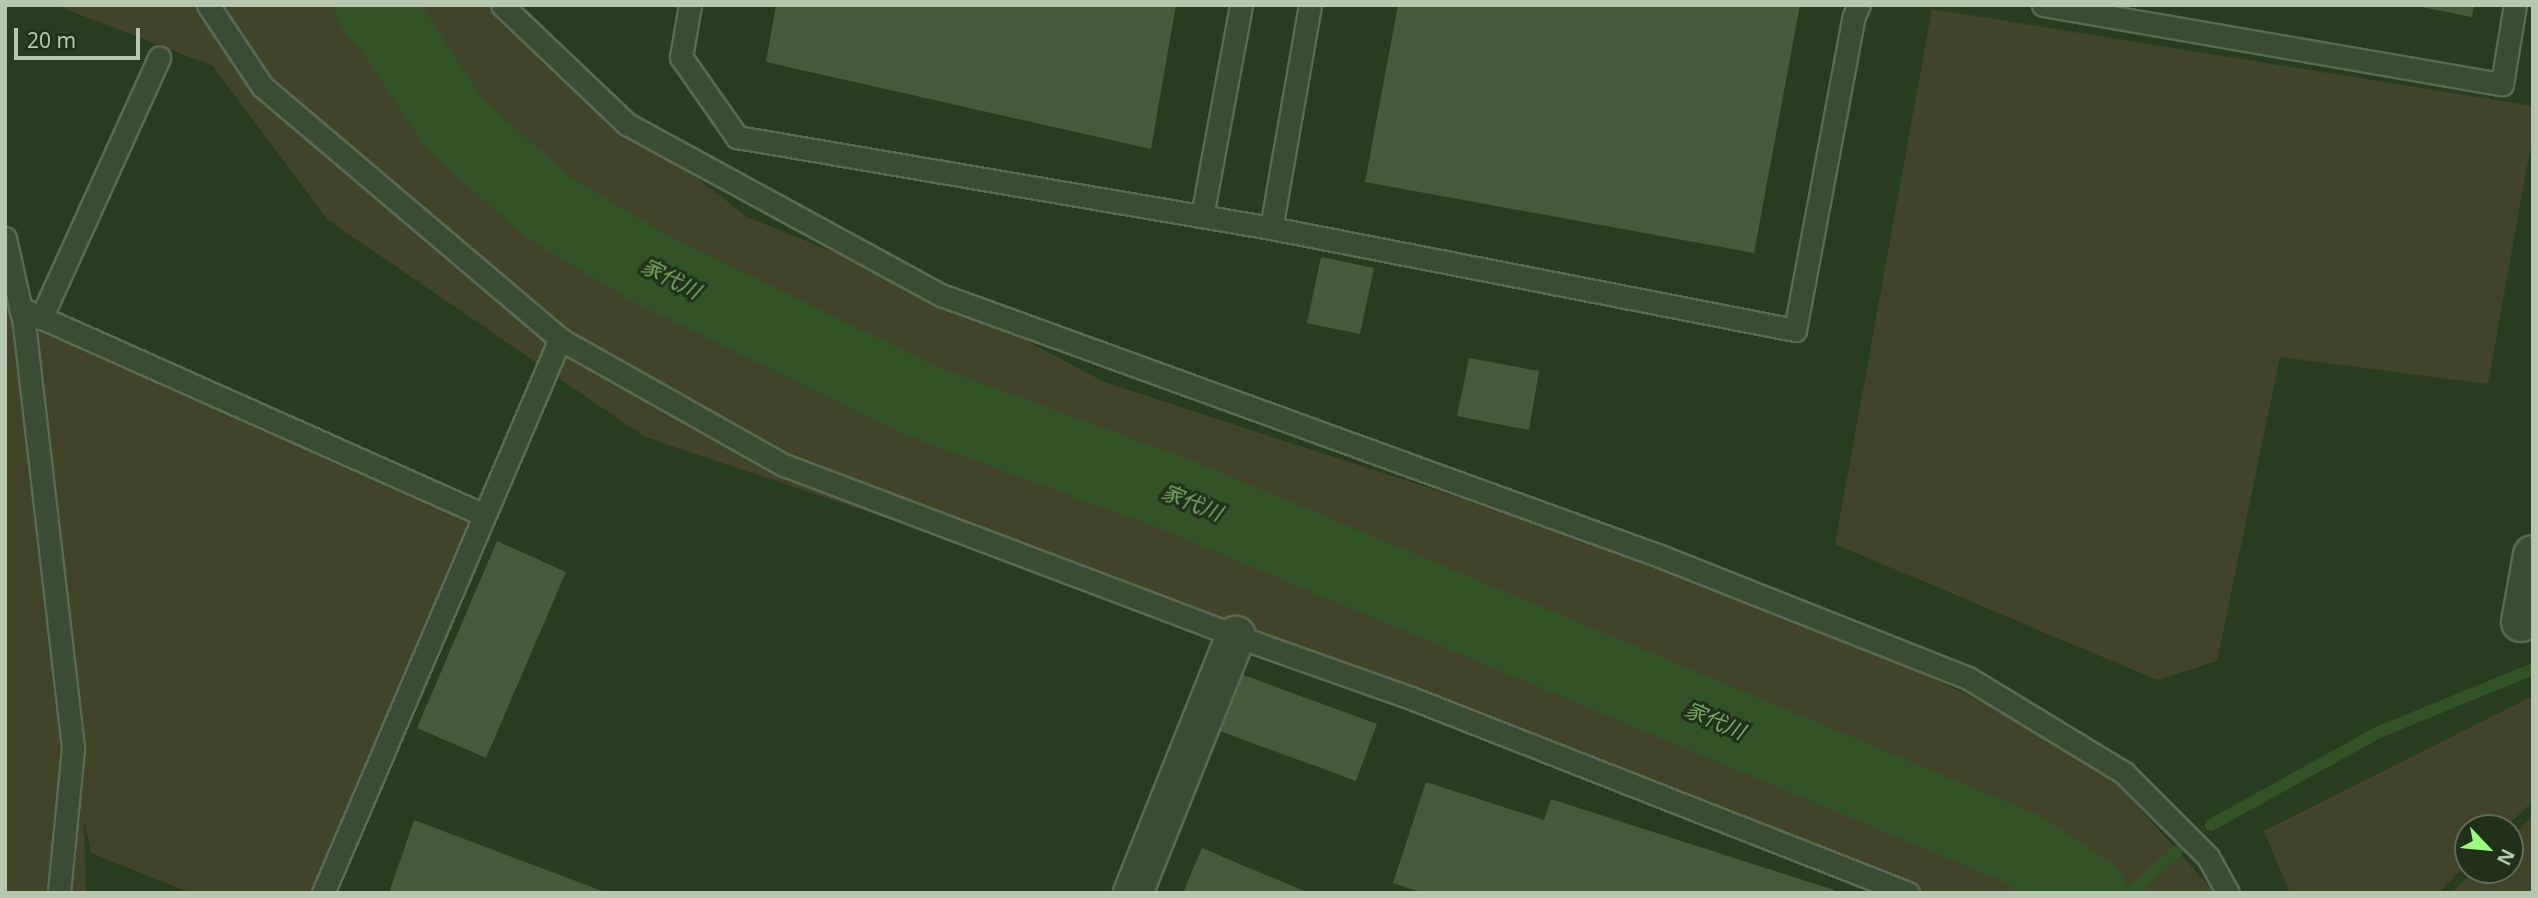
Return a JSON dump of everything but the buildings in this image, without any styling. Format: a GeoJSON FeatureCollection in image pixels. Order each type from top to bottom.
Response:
{"type":"FeatureCollection","features":[{"type":"Feature","properties":{"kind":"street"},"geometry":{"type":"LineString","coordinates":[[2521,622],[2533,555]]}},
{"type":"Feature","properties":{"kind":"street"},"geometry":{"type":"LineString","coordinates":[[1133,893],[1236,636]]}},
{"type":"Feature","properties":{"kind":"lane"},"geometry":{"type":"LineString","coordinates":[[208,5],[262,86],[559,339],[784,465],[1236,636],[1411,698],[1908,893]]}},
{"type":"Feature","properties":{"kind":"lane"},"geometry":{"type":"LineString","coordinates":[[502,5],[627,124],[941,295],[1660,556],[1968,678],[2124,773],[2208,857],[2228,893]]}},
{"type":"Feature","properties":{"kind":"lane"},"geometry":{"type":"LineString","coordinates":[[690,5],[681,57],[737,137],[1271,228],[1795,330],[1854,16],[1859,5]]}},
{"type":"Feature","properties":{"kind":"lane"},"geometry":{"type":"LineString","coordinates":[[1202,216],[1241,5]]}},
{"type":"Feature","properties":{"kind":"lane"},"geometry":{"type":"LineString","coordinates":[[1271,228],[1310,5]]}},
{"type":"Feature","properties":{"kind":"lane"},"geometry":{"type":"LineString","coordinates":[[2043,5],[2501,84],[2515,5]]}},
{"type":"Feature","properties":{"kind":"lane"},"geometry":{"type":"LineString","coordinates":[[41,318],[159,58]]}},
{"type":"Feature","properties":{"kind":"lane"},"geometry":{"type":"LineString","coordinates":[[5,238],[20,308],[73,750],[59,893]]}},
{"type":"Feature","properties":{"kind":"lane"},"geometry":{"type":"LineString","coordinates":[[20,308],[484,516]]}},
{"type":"Feature","properties":{"kind":"lane"},"geometry":{"type":"LineString","coordinates":[[323,893],[559,339]]}},
{"type":"Feature","properties":{"kind":"green space"},"geometry":{"type":"Polygon","coordinates":[[[55,5],[497,5],[627,123],[747,217],[941,295],[1104,382],[1763,597],[2091,754],[2215,893],[1874,893],[1881,869],[1308,660],[645,437],[328,220],[213,66],[55,5]]]}},
{"type":"Feature","properties":{"kind":"green space"},"geometry":{"type":"Polygon","coordinates":[[[1932,9],[2533,106],[2533,133],[2488,384],[2280,357],[2217,661],[2157,680],[1835,544],[1932,9]]]}},
{"type":"Feature","properties":{"kind":"green space"},"geometry":{"type":"Polygon","coordinates":[[[5,294],[473,522],[322,893],[191,893],[91,853],[84,820],[86,893],[5,893],[5,294]]]}},
{"type":"Feature","properties":{"kind":"green space"},"geometry":{"type":"Polygon","coordinates":[[[2533,696],[2533,801],[2520,814],[2454,814],[2454,877],[2438,893],[2290,893],[2264,831],[2533,696]]]}},
{"type":"Feature","properties":{"kind":"green space"},"geometry":{"type":"Polygon","coordinates":[[[2533,816],[2533,893],[2451,893],[2461,884],[2524,884],[2524,825],[2533,816]]]}},
{"type":"Feature","properties":{"kind":"waterway","name":"家代川"},"geometry":{"type":"LineString","coordinates":[[371,5],[394,32],[453,122],[545,205],[646,266],[920,400],[1183,497],[2023,849],[2089,893]]}},
{"type":"Feature","properties":{"kind":"waterway"},"geometry":{"type":"LineString","coordinates":[[2211,825],[2379,732],[2533,669]]}},
{"type":"Feature","properties":{"kind":"waterway"},"geometry":{"type":"LineString","coordinates":[[2131,893],[2177,851]]}}]}
